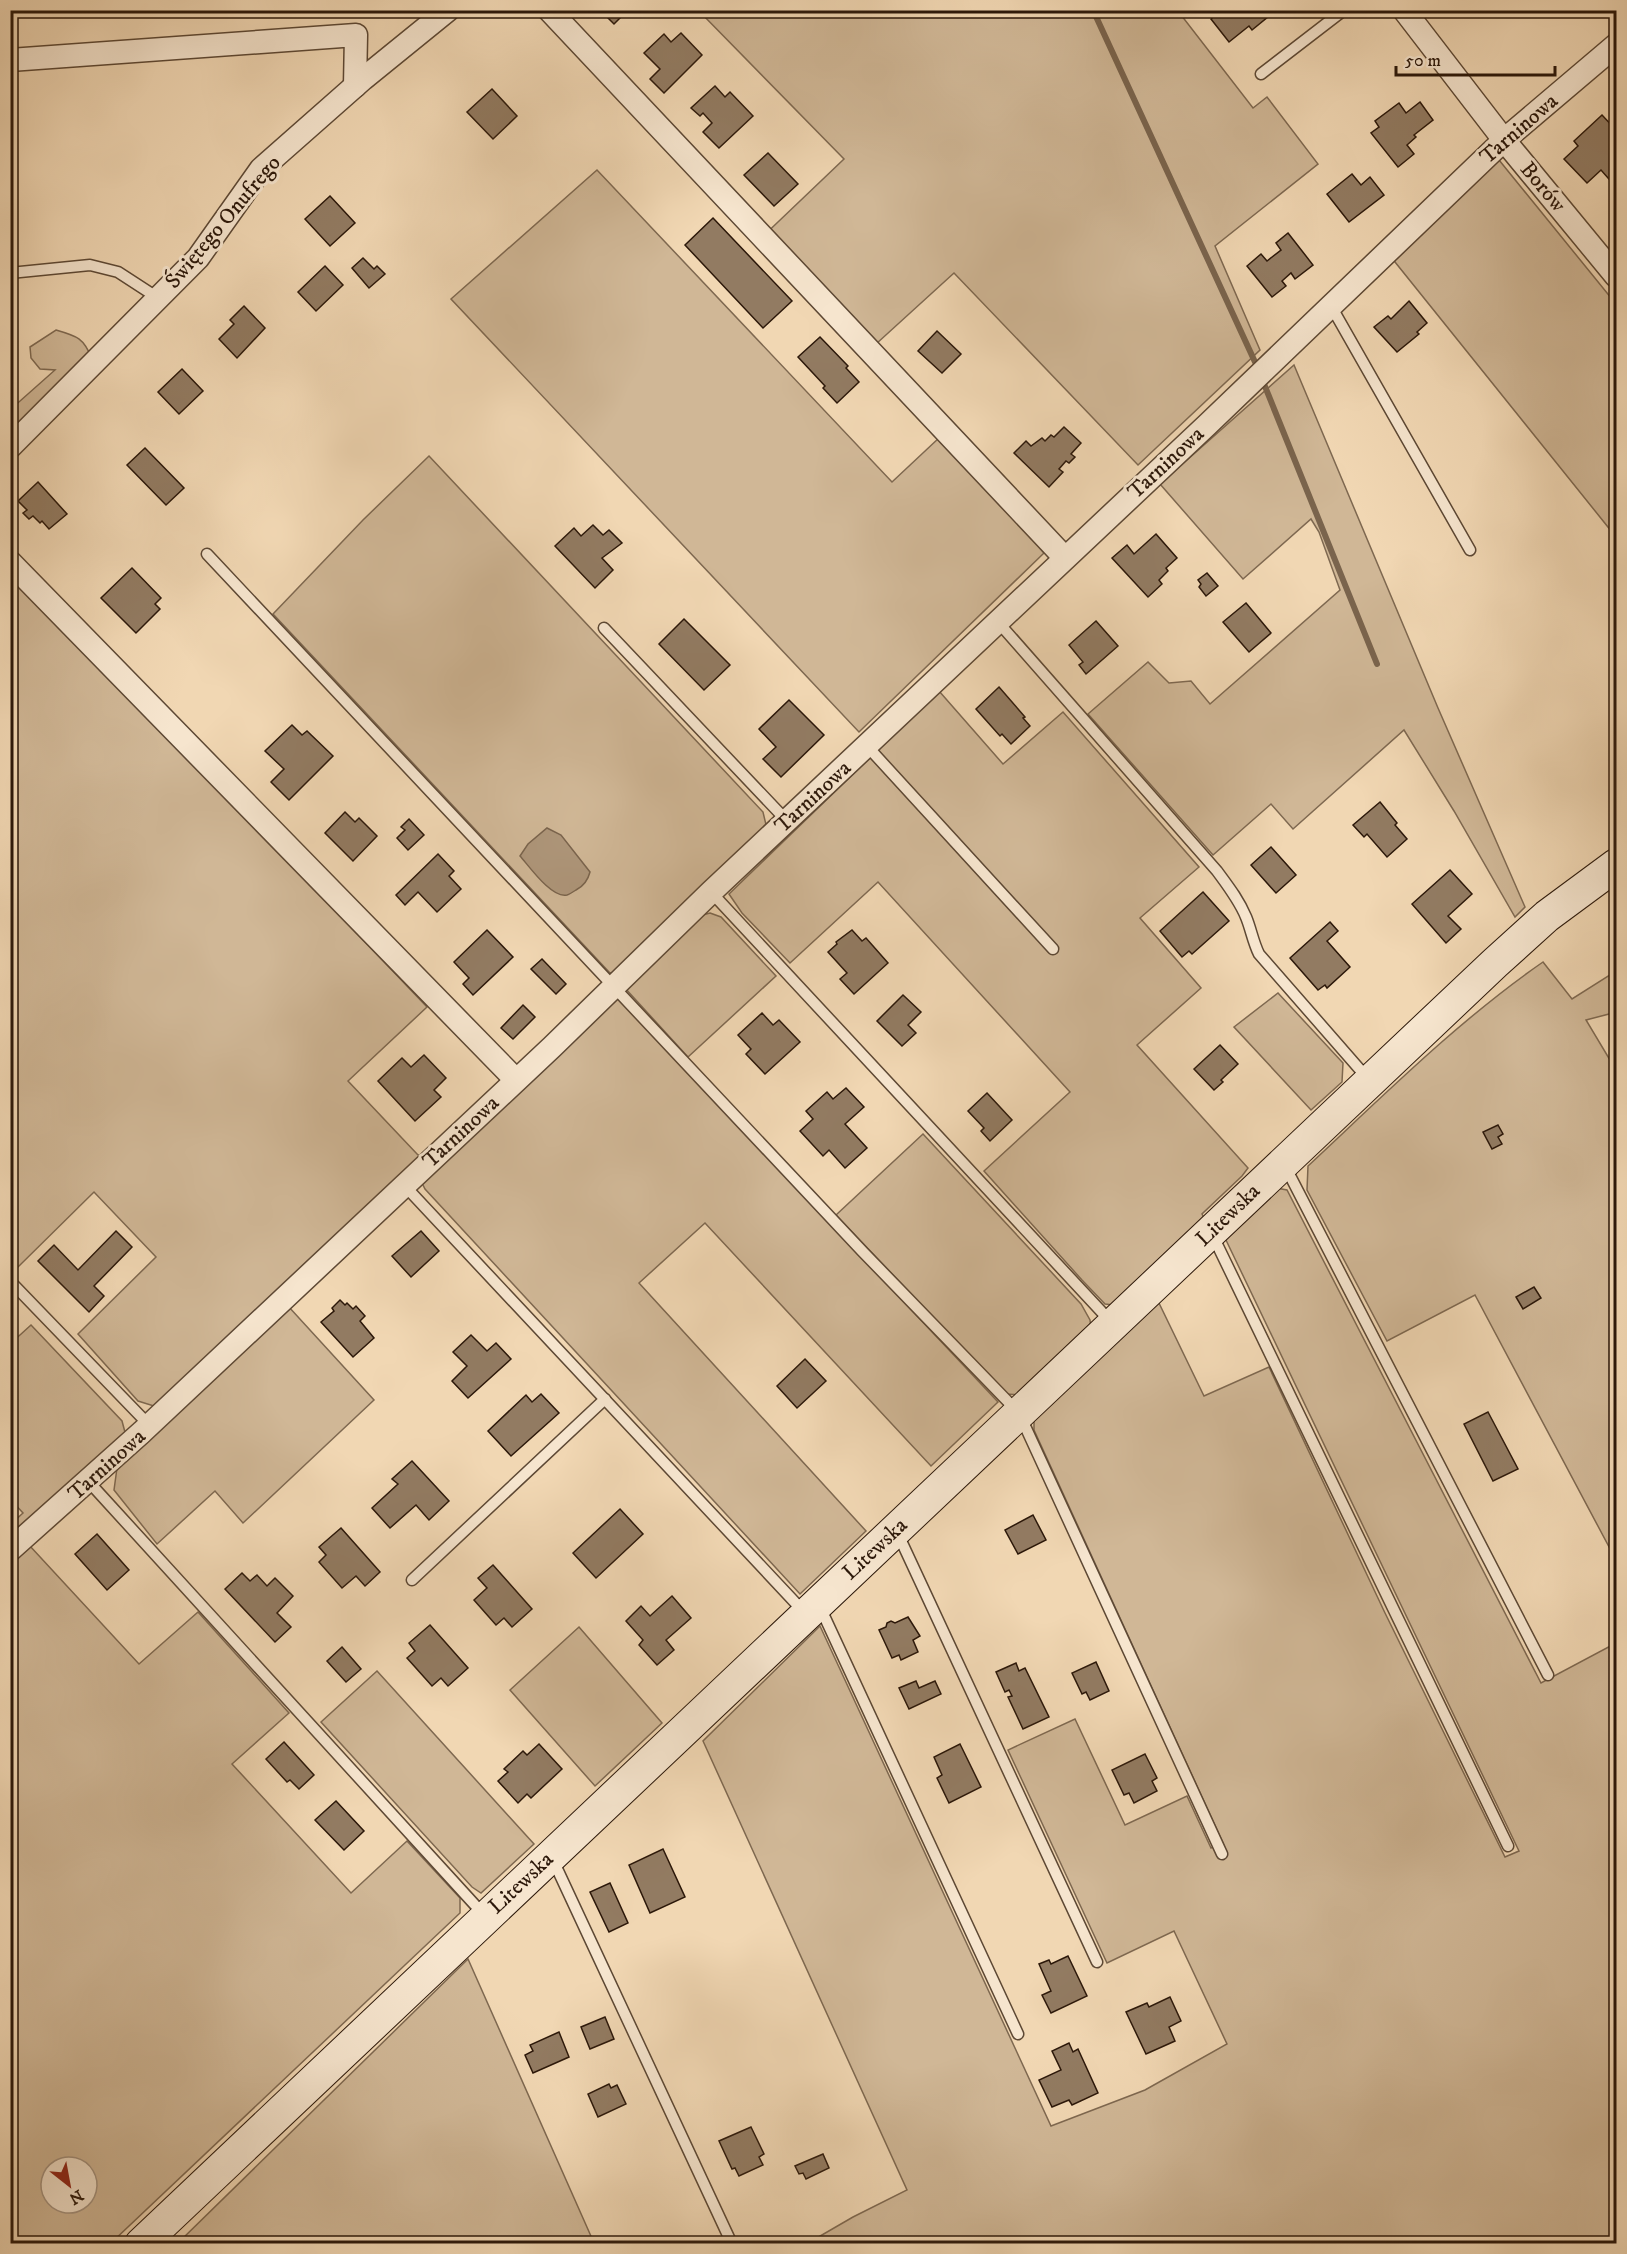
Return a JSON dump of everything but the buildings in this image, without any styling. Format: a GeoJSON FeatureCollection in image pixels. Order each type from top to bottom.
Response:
{"type":"FeatureCollection","features":[{"type":"Feature","properties":{"kind":"street","name":"Świętego Onufrego"},"geometry":{"type":"LineString","coordinates":[[10,447],[198,258],[261,169],[355,86],[448,10]]}},
{"type":"Feature","properties":{"kind":"street"},"geometry":{"type":"LineString","coordinates":[[549,10],[1065,558]]}},
{"type":"Feature","properties":{"kind":"street","name":"Borów"},"geometry":{"type":"LineString","coordinates":[[1404,10],[1504,140],[1617,276]]}},
{"type":"Feature","properties":{"kind":"street"},"geometry":{"type":"LineString","coordinates":[[10,60],[356,35],[355,86]]}},
{"type":"Feature","properties":{"kind":"street","name":"Tarninowa"},"geometry":{"type":"LineString","coordinates":[[10,1550],[150,1426],[615,987],[711,892],[1504,140],[1617,45]]}},
{"type":"Feature","properties":{"kind":"street"},"geometry":{"type":"LineString","coordinates":[[10,562],[516,1080]]}},
{"type":"Feature","properties":{"kind":"street","name":"Litewska"},"geometry":{"type":"LineString","coordinates":[[141,2244],[1369,1081],[1547,916],[1617,865]]}},
{"type":"Feature","properties":{"kind":"lane"},"geometry":{"type":"LineString","coordinates":[[1261,74],[1344,10]]}},
{"type":"Feature","properties":{"kind":"lane"},"geometry":{"type":"LineString","coordinates":[[10,273],[90,265],[118,272],[159,298]]}},
{"type":"Feature","properties":{"kind":"lane"},"geometry":{"type":"LineString","coordinates":[[1331,306],[1470,550]]}},
{"type":"Feature","properties":{"kind":"lane"},"geometry":{"type":"LineString","coordinates":[[207,554],[855,1243],[1019,1413],[1222,1854]]}},
{"type":"Feature","properties":{"kind":"lane"},"geometry":{"type":"LineString","coordinates":[[998,622],[1217,871],[1236,897],[1247,919],[1259,954],[1369,1081]]}},
{"type":"Feature","properties":{"kind":"lane"},"geometry":{"type":"LineString","coordinates":[[604,628],[787,821]]}},
{"type":"Feature","properties":{"kind":"lane"},"geometry":{"type":"LineString","coordinates":[[867,746],[1053,949]]}},
{"type":"Feature","properties":{"kind":"lane"},"geometry":{"type":"LineString","coordinates":[[711,892],[1113,1324]]}},
{"type":"Feature","properties":{"kind":"lane"},"geometry":{"type":"LineString","coordinates":[[1284,1162],[1548,1675]]}},
{"type":"Feature","properties":{"kind":"lane"},"geometry":{"type":"LineString","coordinates":[[404,1185],[605,1399],[812,1608],[1018,2034]]}},
{"type":"Feature","properties":{"kind":"lane"},"geometry":{"type":"LineString","coordinates":[[1211,1231],[1508,1846]]}},
{"type":"Feature","properties":{"kind":"lane"},"geometry":{"type":"LineString","coordinates":[[10,1281],[150,1426]]}},
{"type":"Feature","properties":{"kind":"lane"},"geometry":{"type":"LineString","coordinates":[[412,1580],[605,1399]]}},
{"type":"Feature","properties":{"kind":"lane"},"geometry":{"type":"LineString","coordinates":[[89,1482],[486,1916]]}},
{"type":"Feature","properties":{"kind":"lane"},"geometry":{"type":"LineString","coordinates":[[896,1530],[1097,1962]]}},
{"type":"Feature","properties":{"kind":"lane"},"geometry":{"type":"LineString","coordinates":[[551,1855],[732,2244]]}},
{"type":"Feature","properties":{"kind":"shaded area"},"geometry":{"type":"Polygon","coordinates":[[[699,11],[1178,11],[1253,108],[1267,97],[1318,164],[1215,246],[1260,350],[1138,465],[954,273],[876,344],[1044,553],[859,732],[451,299],[597,170],[892,482],[940,437],[755,244],[844,159],[699,11]]]}},
{"type":"Feature","properties":{"kind":"shaded area"},"geometry":{"type":"Polygon","coordinates":[[[1499,160],[1616,304],[1616,537],[1391,257],[1499,160]]]}},
{"type":"Feature","properties":{"kind":"shaded area"},"geometry":{"type":"Polygon","coordinates":[[[56,330],[83,342],[92,359],[11,439],[11,409],[55,370],[40,369],[31,358],[30,347],[56,330]]]}},
{"type":"Feature","properties":{"kind":"shaded area"},"geometry":{"type":"Polygon","coordinates":[[[1294,365],[1438,708],[1525,907],[1515,917],[1404,730],[1293,829],[1271,804],[1213,855],[1088,714],[1148,662],[1169,683],[1191,681],[1210,704],[1340,590],[1319,532],[1311,519],[1243,579],[1160,484],[1294,365]]]}},
{"type":"Feature","properties":{"kind":"shaded area"},"geometry":{"type":"Polygon","coordinates":[[[429,456],[763,812],[767,829],[619,972],[610,973],[273,614],[363,520],[429,456]]]}},
{"type":"Feature","properties":{"kind":"shaded area"},"geometry":{"type":"Polygon","coordinates":[[[10,569],[427,1007],[348,1081],[418,1155],[424,1155],[157,1407],[138,1401],[78,1334],[156,1257],[94,1192],[16,1269],[11,1263],[10,569]]]}},
{"type":"Feature","properties":{"kind":"shaded area"},"geometry":{"type":"Polygon","coordinates":[[[939,691],[1003,764],[1063,712],[1199,867],[1140,918],[1201,988],[1137,1045],[1248,1168],[1202,1214],[1205,1220],[1114,1305],[1105,1304],[984,1171],[1070,1092],[878,882],[790,963],[742,913],[729,894],[939,691]]]}},
{"type":"Feature","properties":{"kind":"shaded area"},"geometry":{"type":"Polygon","coordinates":[[[547,828],[561,835],[590,872],[583,885],[567,895],[561,895],[548,887],[520,856],[528,844],[547,828]]]}},
{"type":"Feature","properties":{"kind":"shaded area"},"geometry":{"type":"Polygon","coordinates":[[[710,913],[721,917],[776,976],[688,1057],[624,987],[699,916],[710,913]]]}},
{"type":"Feature","properties":{"kind":"shaded area"},"geometry":{"type":"Polygon","coordinates":[[[1543,962],[1572,999],[1616,971],[1616,1009],[1609,1014],[1586,1020],[1616,1070],[1616,1560],[1475,1295],[1387,1341],[1307,1190],[1308,1166],[1481,1008],[1543,962]]]}},
{"type":"Feature","properties":{"kind":"shaded area"},"geometry":{"type":"Polygon","coordinates":[[[1278,993],[1343,1063],[1342,1082],[1311,1110],[1234,1027],[1278,993]]]}},
{"type":"Feature","properties":{"kind":"shaded area"},"geometry":{"type":"Polygon","coordinates":[[[615,995],[998,1402],[931,1466],[705,1223],[639,1283],[866,1531],[800,1594],[425,1189],[421,1181],[615,995]]]}},
{"type":"Feature","properties":{"kind":"shaded area"},"geometry":{"type":"Polygon","coordinates":[[[923,1134],[1081,1304],[1090,1320],[1091,1329],[1021,1395],[1006,1394],[836,1215],[923,1134]]]}},
{"type":"Feature","properties":{"kind":"shaded area"},"geometry":{"type":"Polygon","coordinates":[[[1276,1188],[1287,1190],[1541,1683],[1616,1643],[1616,2243],[808,2243],[907,2190],[703,1741],[820,1626],[1051,2126],[1145,2090],[1227,2044],[1174,1931],[1107,1963],[1008,1750],[1075,1719],[1125,1825],[1187,1796],[1211,1848],[1223,1843],[1034,1430],[1034,1417],[1157,1299],[1204,1396],[1269,1367],[1385,1613],[1505,1857],[1519,1851],[1225,1238],[1276,1188]]]}},
{"type":"Feature","properties":{"kind":"shaded area"},"geometry":{"type":"Polygon","coordinates":[[[288,1306],[374,1400],[243,1523],[215,1491],[157,1544],[114,1490],[117,1468],[288,1306]]]}},
{"type":"Feature","properties":{"kind":"shaded area"},"geometry":{"type":"Polygon","coordinates":[[[31,1325],[122,1421],[126,1436],[11,1538],[11,1524],[23,1513],[11,1500],[10,1344],[31,1325]]]}},
{"type":"Feature","properties":{"kind":"shaded area"},"geometry":{"type":"Polygon","coordinates":[[[29,1545],[139,1664],[198,1612],[289,1713],[232,1764],[351,1893],[407,1841],[460,1898],[460,1913],[111,2243],[11,2244],[10,1562],[29,1545]]]}},
{"type":"Feature","properties":{"kind":"shaded area"},"geometry":{"type":"Polygon","coordinates":[[[579,1627],[662,1723],[595,1786],[510,1690],[579,1627]]]}},
{"type":"Feature","properties":{"kind":"shaded area"},"geometry":{"type":"Polygon","coordinates":[[[377,1671],[534,1844],[481,1893],[472,1887],[321,1722],[377,1671]]]}},
{"type":"Feature","properties":{"kind":"shaded area"},"geometry":{"type":"Polygon","coordinates":[[[468,1959],[594,2243],[178,2243],[468,1959]]]}},
{"type":"Feature","properties":{"kind":"waterway"},"geometry":{"type":"LineString","coordinates":[[1093,10],[1255,362]]}},
{"type":"Feature","properties":{"kind":"waterway"},"geometry":{"type":"LineString","coordinates":[[1264,384],[1377,664]]}}]}
